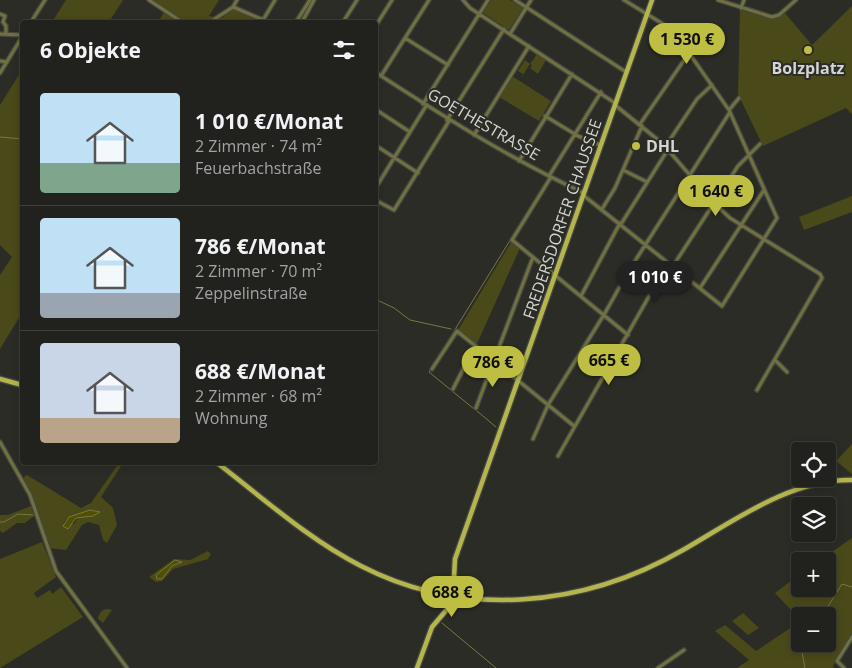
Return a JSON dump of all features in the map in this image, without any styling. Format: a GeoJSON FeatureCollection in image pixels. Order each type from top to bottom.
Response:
{"type":"FeatureCollection","features":[{"type":"Feature","properties":{"kind":"main road","name":"FREDERSDORFER CHAUSSEE"},"geometry":{"type":"LineString","coordinates":[[454,596],[455,559],[652,0]]}},
{"type":"Feature","properties":{"kind":"main road"},"geometry":{"type":"LineString","coordinates":[[0,379],[20,384]]}},
{"type":"Feature","properties":{"kind":"main road"},"geometry":{"type":"LineString","coordinates":[[220,465],[306,532],[343,556],[379,574],[409,586],[454,596],[500,600],[532,600],[598,588],[654,566],[740,516],[788,493],[824,483],[852,480]]}},
{"type":"Feature","properties":{"kind":"main road"},"geometry":{"type":"LineString","coordinates":[[417,668],[432,627],[449,607],[454,596]]}},
{"type":"Feature","properties":{"kind":"street"},"geometry":{"type":"LineString","coordinates":[[32,20],[45,0]]}},
{"type":"Feature","properties":{"kind":"street"},"geometry":{"type":"LineString","coordinates":[[149,0],[179,20]]}},
{"type":"Feature","properties":{"kind":"street"},"geometry":{"type":"LineString","coordinates":[[213,20],[234,7],[237,0]]}},
{"type":"Feature","properties":{"kind":"street"},"geometry":{"type":"LineString","coordinates":[[234,7],[263,20],[275,0]]}},
{"type":"Feature","properties":{"kind":"street"},"geometry":{"type":"LineString","coordinates":[[297,20],[310,0]]}},
{"type":"Feature","properties":{"kind":"street"},"geometry":{"type":"LineString","coordinates":[[303,20],[314,0]]}},
{"type":"Feature","properties":{"kind":"street"},"geometry":{"type":"LineString","coordinates":[[344,20],[357,0]]}},
{"type":"Feature","properties":{"kind":"street"},"geometry":{"type":"LineString","coordinates":[[378,22],[392,0]]}},
{"type":"Feature","properties":{"kind":"street"},"geometry":{"type":"LineString","coordinates":[[381,76],[428,0]]}},
{"type":"Feature","properties":{"kind":"street"},"geometry":{"type":"LineString","coordinates":[[463,0],[480,14],[601,92],[641,125],[715,202],[741,224],[820,274],[822,278],[757,390]]}},
{"type":"Feature","properties":{"kind":"street"},"geometry":{"type":"LineString","coordinates":[[378,184],[488,0]]}},
{"type":"Feature","properties":{"kind":"street"},"geometry":{"type":"LineString","coordinates":[[515,0],[626,72]]}},
{"type":"Feature","properties":{"kind":"street"},"geometry":{"type":"LineString","coordinates":[[510,34],[531,0]]}},
{"type":"Feature","properties":{"kind":"street"},"geometry":{"type":"LineString","coordinates":[[624,0],[666,26],[689,53],[730,111],[764,190],[778,216],[764,239]]}},
{"type":"Feature","properties":{"kind":"street"},"geometry":{"type":"LineString","coordinates":[[718,0],[772,17],[794,1]]}},
{"type":"Feature","properties":{"kind":"street"},"geometry":{"type":"LineString","coordinates":[[741,8],[744,0]]}},
{"type":"Feature","properties":{"kind":"street"},"geometry":{"type":"LineString","coordinates":[[0,14],[5,16],[3,22],[6,26],[6,34]]}},
{"type":"Feature","properties":{"kind":"street"},"geometry":{"type":"LineString","coordinates":[[378,202],[394,211],[504,29]]}},
{"type":"Feature","properties":{"kind":"street"},"geometry":{"type":"LineString","coordinates":[[0,34],[20,36]]}},
{"type":"Feature","properties":{"kind":"street"},"geometry":{"type":"LineString","coordinates":[[405,38],[448,65]]}},
{"type":"Feature","properties":{"kind":"street"},"geometry":{"type":"LineString","coordinates":[[0,73],[20,39]]}},
{"type":"Feature","properties":{"kind":"street"},"geometry":{"type":"LineString","coordinates":[[474,136],[529,46]]}},
{"type":"Feature","properties":{"kind":"street"},"geometry":{"type":"LineString","coordinates":[[602,209],[615,188],[641,125],[689,53]]}},
{"type":"Feature","properties":{"kind":"street"},"geometry":{"type":"LineString","coordinates":[[0,61],[7,62]]}},
{"type":"Feature","properties":{"kind":"street","name":"GOETHESTRASSE"},"geometry":{"type":"LineString","coordinates":[[378,74],[474,136],[584,194],[722,306],[764,239]]}},
{"type":"Feature","properties":{"kind":"street"},"geometry":{"type":"LineString","coordinates":[[519,161],[572,74]]}},
{"type":"Feature","properties":{"kind":"street"},"geometry":{"type":"LineString","coordinates":[[581,296],[620,224],[666,149],[698,99],[712,85]]}},
{"type":"Feature","properties":{"kind":"street"},"geometry":{"type":"LineString","coordinates":[[601,92],[512,239],[628,335]]}},
{"type":"Feature","properties":{"kind":"street"},"geometry":{"type":"LineString","coordinates":[[533,439],[548,404],[604,315],[645,244],[739,98]]}},
{"type":"Feature","properties":{"kind":"street"},"geometry":{"type":"LineString","coordinates":[[378,112],[410,132]]}},
{"type":"Feature","properties":{"kind":"street"},"geometry":{"type":"LineString","coordinates":[[546,116],[575,134],[600,145]]}},
{"type":"Feature","properties":{"kind":"street"},"geometry":{"type":"LineString","coordinates":[[673,266],[748,154],[760,144]]}},
{"type":"Feature","properties":{"kind":"street"},"geometry":{"type":"LineString","coordinates":[[378,148],[418,172]]}},
{"type":"Feature","properties":{"kind":"street"},"geometry":{"type":"LineString","coordinates":[[623,170],[647,182]]}},
{"type":"Feature","properties":{"kind":"street"},"geometry":{"type":"LineString","coordinates":[[700,288],[764,190]]}},
{"type":"Feature","properties":{"kind":"street"},"geometry":{"type":"LineString","coordinates":[[476,408],[533,257]]}},
{"type":"Feature","properties":{"kind":"street"},"geometry":{"type":"LineString","coordinates":[[558,456],[668,264]]}},
{"type":"Feature","properties":{"kind":"street"},"geometry":{"type":"LineString","coordinates":[[432,369],[457,332],[574,426]]}},
{"type":"Feature","properties":{"kind":"street"},"geometry":{"type":"LineString","coordinates":[[453,389],[475,346]]}},
{"type":"Feature","properties":{"kind":"street"},"geometry":{"type":"LineString","coordinates":[[775,360],[786,372]]}},
{"type":"Feature","properties":{"kind":"street"},"geometry":{"type":"LineString","coordinates":[[0,442],[30,495],[56,571],[127,668]]}},
{"type":"Feature","properties":{"kind":"street"},"geometry":{"type":"LineString","coordinates":[[836,668],[837,662],[852,637]]}},
{"type":"Feature","properties":{"kind":"street"},"geometry":{"type":"LineString","coordinates":[[658,668],[684,650]]}},
{"type":"Feature","properties":{"kind":"street"},"geometry":{"type":"LineString","coordinates":[[837,662],[844,668]]}},
{"type":"Feature","properties":{"kind":"shaded area"},"geometry":{"type":"Polygon","coordinates":[[[66,0],[123,0],[110,20],[53,20],[66,0]]]}},
{"type":"Feature","properties":{"kind":"shaded area"},"geometry":{"type":"Polygon","coordinates":[[[152,0],[219,0],[209,16],[222,18],[232,8],[260,20],[159,20],[166,9],[152,0]]]}},
{"type":"Feature","properties":{"kind":"shaded area"},"geometry":{"type":"Polygon","coordinates":[[[491,0],[510,0],[523,8],[509,30],[483,13],[491,0]]]}},
{"type":"Feature","properties":{"kind":"shaded area"},"geometry":{"type":"Polygon","coordinates":[[[852,6],[852,114],[846,108],[763,146],[738,94],[740,10],[769,18],[785,13],[812,45],[852,6]]]}},
{"type":"Feature","properties":{"kind":"shaded area"},"geometry":{"type":"Polygon","coordinates":[[[537,54],[546,60],[538,74],[530,68],[532,65],[530,64],[537,54]]]}},
{"type":"Feature","properties":{"kind":"shaded area"},"geometry":{"type":"Polygon","coordinates":[[[525,60],[530,64],[521,78],[523,74],[518,71],[525,60]]]}},
{"type":"Feature","properties":{"kind":"shaded area"},"geometry":{"type":"Polygon","coordinates":[[[20,73],[20,316],[0,349],[0,275],[12,257],[0,245],[0,105],[20,73]]]}},
{"type":"Feature","properties":{"kind":"shaded area"},"geometry":{"type":"Polygon","coordinates":[[[512,76],[551,101],[539,121],[499,97],[512,76]]]}},
{"type":"Feature","properties":{"kind":"shaded area"},"geometry":{"type":"Polygon","coordinates":[[[852,196],[852,212],[804,230],[799,217],[852,196]]]}},
{"type":"Feature","properties":{"kind":"shaded area"},"geometry":{"type":"Polygon","coordinates":[[[512,241],[520,248],[476,346],[458,330],[512,241]]]}},
{"type":"Feature","properties":{"kind":"shaded area"},"geometry":{"type":"Polygon","coordinates":[[[0,438],[23,478],[27,475],[81,508],[91,503],[118,465],[122,465],[101,497],[113,508],[117,525],[107,543],[103,540],[99,525],[88,522],[82,525],[66,550],[49,548],[31,494],[0,438]],[[90,510],[69,517],[63,523],[74,524],[78,517],[93,516],[96,511],[90,510]]]}},
{"type":"Feature","properties":{"kind":"shaded area"},"geometry":{"type":"Polygon","coordinates":[[[852,444],[852,474],[836,461],[852,444]]]}},
{"type":"Feature","properties":{"kind":"shaded area"},"geometry":{"type":"Polygon","coordinates":[[[31,506],[34,516],[25,523],[17,523],[3,533],[0,531],[0,515],[8,515],[31,506]]]}},
{"type":"Feature","properties":{"kind":"shaded area"},"geometry":{"type":"Polygon","coordinates":[[[90,510],[100,512],[93,516],[76,518],[68,529],[63,526],[69,517],[90,510]]]}},
{"type":"Feature","properties":{"kind":"shaded area"},"geometry":{"type":"Polygon","coordinates":[[[852,538],[852,636],[836,658],[833,668],[737,668],[749,660],[715,631],[725,625],[756,651],[791,628],[791,652],[836,652],[836,607],[791,607],[791,610],[775,593],[791,581],[791,597],[836,597],[836,552],[832,552],[852,538]]]}},
{"type":"Feature","properties":{"kind":"shaded area"},"geometry":{"type":"Polygon","coordinates":[[[42,542],[56,577],[34,593],[37,598],[50,590],[52,594],[61,587],[83,617],[0,668],[0,559],[42,542]]]}},
{"type":"Feature","properties":{"kind":"shaded area"},"geometry":{"type":"Polygon","coordinates":[[[208,551],[211,554],[208,559],[173,569],[162,581],[156,582],[149,577],[174,559],[190,560],[208,551]]]}},
{"type":"Feature","properties":{"kind":"shaded area"},"geometry":{"type":"Polygon","coordinates":[[[175,560],[182,562],[172,566],[162,579],[157,579],[156,575],[175,560]]]}},
{"type":"Feature","properties":{"kind":"shaded area"},"geometry":{"type":"Polygon","coordinates":[[[112,610],[103,623],[98,619],[99,615],[102,611],[112,610]]]}},
{"type":"Feature","properties":{"kind":"shaded area"},"geometry":{"type":"Polygon","coordinates":[[[743,613],[759,628],[748,635],[732,621],[743,613]]]}},
{"type":"Feature","properties":{"kind":"waterway"},"geometry":{"type":"LineString","coordinates":[[0,137],[20,139]]}},
{"type":"Feature","properties":{"kind":"waterway"},"geometry":{"type":"LineString","coordinates":[[438,357],[548,179]]}},
{"type":"Feature","properties":{"kind":"waterway"},"geometry":{"type":"LineString","coordinates":[[378,300],[394,308],[410,320],[451,329]]}},
{"type":"Feature","properties":{"kind":"waterway"},"geometry":{"type":"LineString","coordinates":[[431,369],[429,372],[474,409]]}},
{"type":"Feature","properties":{"kind":"waterway"},"geometry":{"type":"LineString","coordinates":[[477,411],[496,427]]}},
{"type":"Feature","properties":{"kind":"waterway"},"geometry":{"type":"LineString","coordinates":[[0,522],[4,522],[18,514],[33,515]]}},
{"type":"Feature","properties":{"kind":"waterway"},"geometry":{"type":"LineString","coordinates":[[828,607],[842,584],[852,587]]}},
{"type":"Feature","properties":{"kind":"waterway"},"geometry":{"type":"LineString","coordinates":[[442,623],[496,668]]}},
{"type":"Feature","properties":{"kind":"waterway"},"geometry":{"type":"LineString","coordinates":[[802,652],[805,668]]}},
{"type":"Feature","properties":{"kind":"place","name":"Bolzplatz"},"geometry":{"type":"Point","coordinates":[808,50]}},
{"type":"Feature","properties":{"kind":"place","name":"DHL"},"geometry":{"type":"Point","coordinates":[636,146]}}]}
